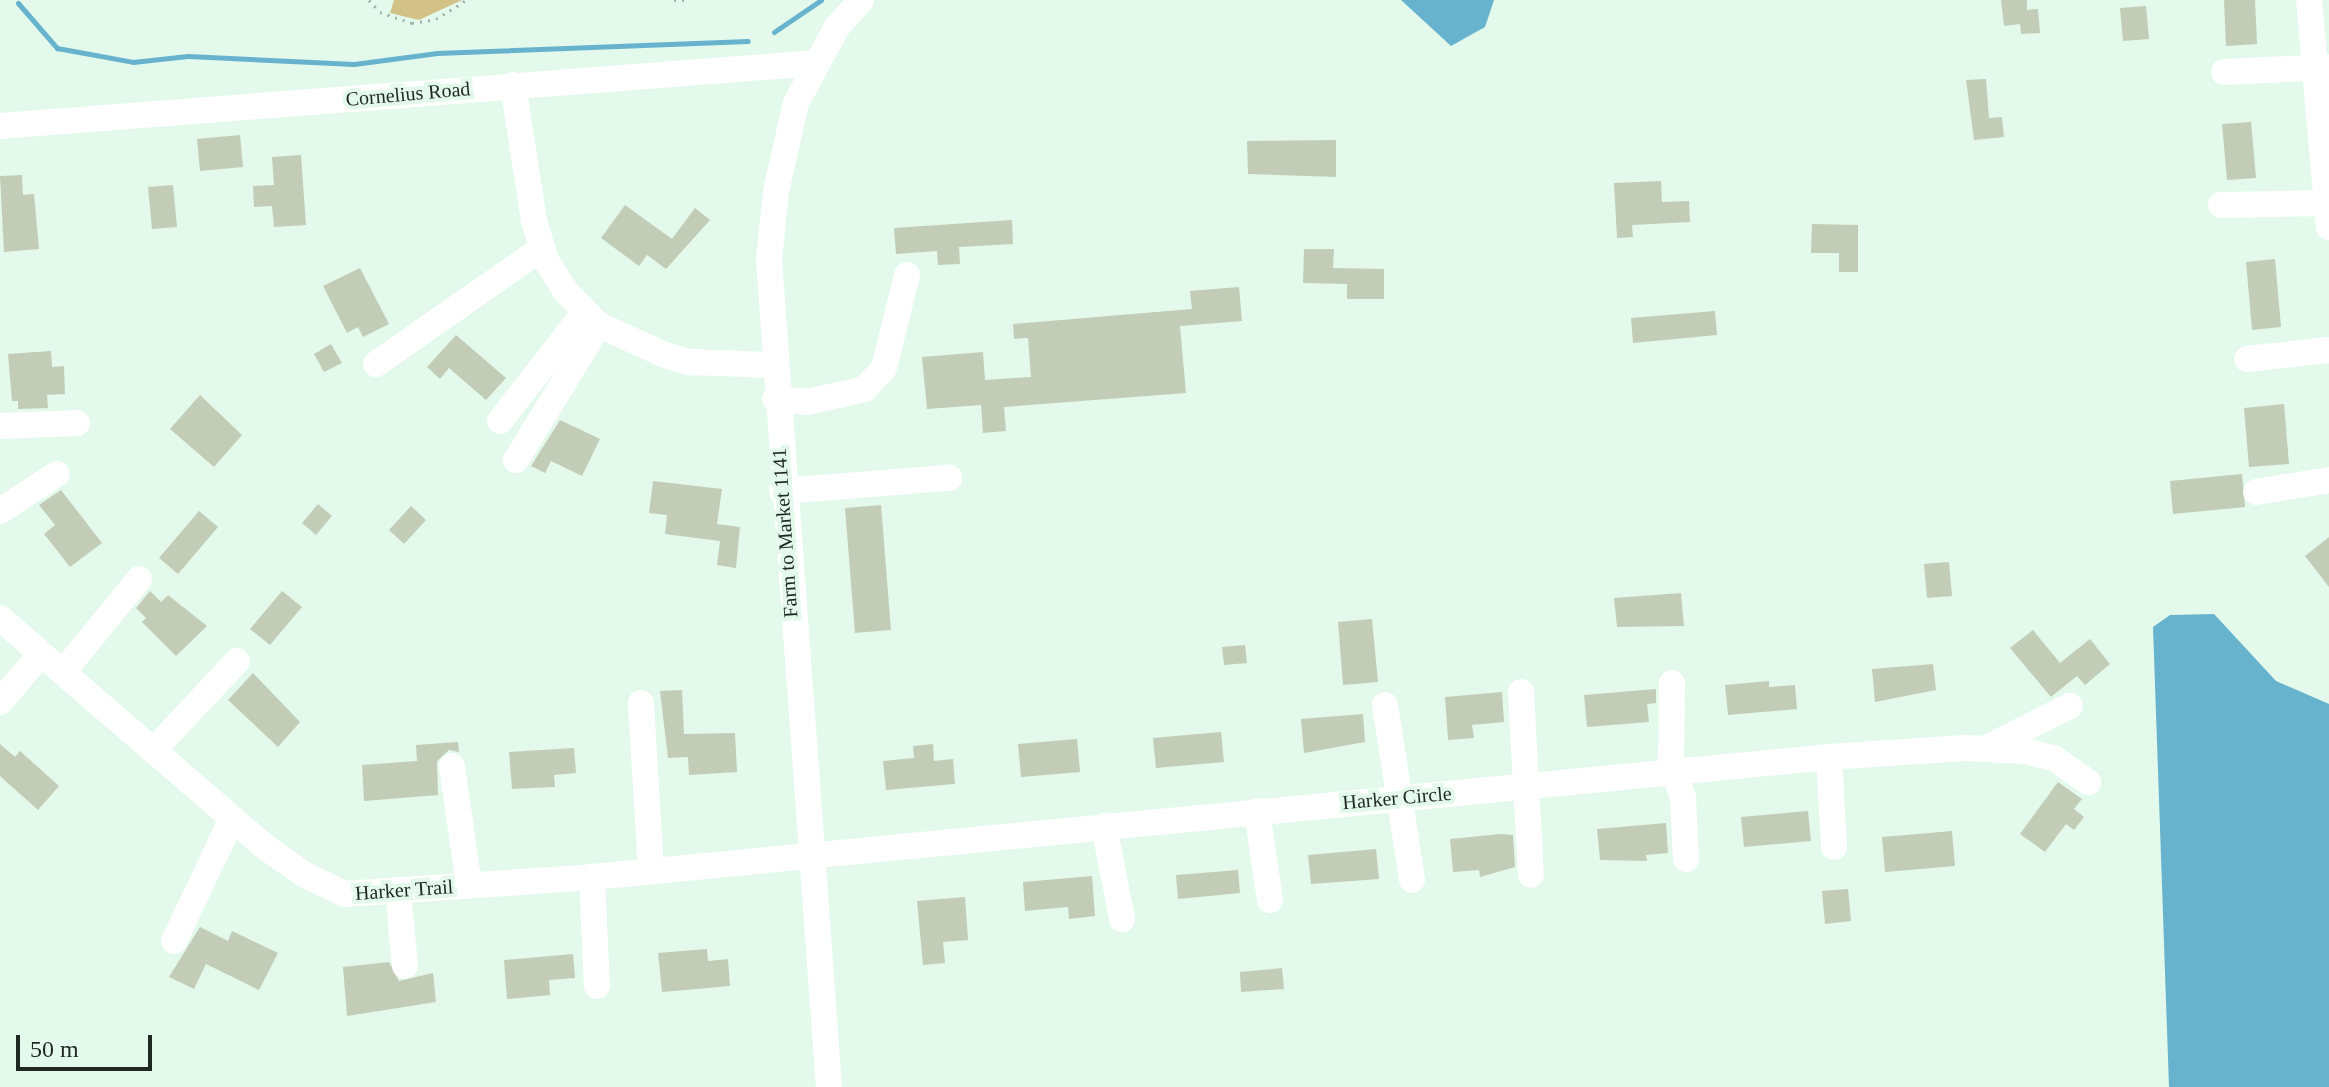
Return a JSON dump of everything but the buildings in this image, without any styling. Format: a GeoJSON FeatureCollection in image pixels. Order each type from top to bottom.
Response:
{"type":"FeatureCollection","features":[{"type":"Feature","properties":{"kind":"street","name":"Farm to Market 1141"},"geometry":{"type":"LineString","coordinates":[[829,1087],[775,399],[769,261],[776,191],[796,103],[816,63],[861,0]]}},
{"type":"Feature","properties":{"kind":"street"},"geometry":{"type":"LineString","coordinates":[[2221,205],[2328,211],[2322,68],[2309,0]]}},
{"type":"Feature","properties":{"kind":"street","name":"Cornelius Road"},"geometry":{"type":"LineString","coordinates":[[0,126],[816,63]]}},
{"type":"Feature","properties":{"kind":"street"},"geometry":{"type":"LineString","coordinates":[[2224,72],[2322,68]]}},
{"type":"Feature","properties":{"kind":"street"},"geometry":{"type":"LineString","coordinates":[[513,85],[524,175],[542,248],[565,291],[592,318],[690,362],[773,365]]}},
{"type":"Feature","properties":{"kind":"street"},"geometry":{"type":"LineString","coordinates":[[376,364],[542,248]]}},
{"type":"Feature","properties":{"kind":"street"},"geometry":{"type":"LineString","coordinates":[[775,399],[807,402],[865,389],[884,368],[907,275]]}},
{"type":"Feature","properties":{"kind":"street"},"geometry":{"type":"LineString","coordinates":[[500,421],[592,318]]}},
{"type":"Feature","properties":{"kind":"street"},"geometry":{"type":"LineString","coordinates":[[516,460],[592,318]]}},
{"type":"Feature","properties":{"kind":"street"},"geometry":{"type":"LineString","coordinates":[[2247,359],[2329,350]]}},
{"type":"Feature","properties":{"kind":"street"},"geometry":{"type":"LineString","coordinates":[[0,426],[77,423]]}},
{"type":"Feature","properties":{"kind":"street"},"geometry":{"type":"LineString","coordinates":[[0,511],[57,474]]}},
{"type":"Feature","properties":{"kind":"street"},"geometry":{"type":"LineString","coordinates":[[782,491],[949,478]]}},
{"type":"Feature","properties":{"kind":"street"},"geometry":{"type":"LineString","coordinates":[[2256,492],[2329,480]]}},
{"type":"Feature","properties":{"kind":"street"},"geometry":{"type":"LineString","coordinates":[[63,672],[139,579]]}},
{"type":"Feature","properties":{"kind":"street","name":"Harker Trail"},"geometry":{"type":"LineString","coordinates":[[0,618],[232,819],[330,889],[356,894],[592,877],[809,856]]}},
{"type":"Feature","properties":{"kind":"street"},"geometry":{"type":"LineString","coordinates":[[0,702],[41,654]]}},
{"type":"Feature","properties":{"kind":"street"},"geometry":{"type":"LineString","coordinates":[[153,751],[237,661]]}},
{"type":"Feature","properties":{"kind":"street"},"geometry":{"type":"LineString","coordinates":[[1672,683],[1668,720],[1675,772],[1683,798],[1686,859]]}},
{"type":"Feature","properties":{"kind":"street"},"geometry":{"type":"LineString","coordinates":[[1521,692],[1531,875]]}},
{"type":"Feature","properties":{"kind":"street"},"geometry":{"type":"LineString","coordinates":[[641,703],[651,872]]}},
{"type":"Feature","properties":{"kind":"street"},"geometry":{"type":"LineString","coordinates":[[1385,705],[1412,880]]}},
{"type":"Feature","properties":{"kind":"street"},"geometry":{"type":"LineString","coordinates":[[1986,748],[2070,706]]}},
{"type":"Feature","properties":{"kind":"street"},"geometry":{"type":"LineString","coordinates":[[1986,748],[2054,758],[2088,782]]}},
{"type":"Feature","properties":{"kind":"street","name":"Harker Circle"},"geometry":{"type":"LineString","coordinates":[[809,856],[1829,757],[1986,748]]}},
{"type":"Feature","properties":{"kind":"street"},"geometry":{"type":"LineString","coordinates":[[1829,757],[1834,847]]}},
{"type":"Feature","properties":{"kind":"street"},"geometry":{"type":"LineString","coordinates":[[452,766],[469,885]]}},
{"type":"Feature","properties":{"kind":"street"},"geometry":{"type":"LineString","coordinates":[[1257,811],[1270,900]]}},
{"type":"Feature","properties":{"kind":"street"},"geometry":{"type":"LineString","coordinates":[[174,941],[232,819]]}},
{"type":"Feature","properties":{"kind":"street"},"geometry":{"type":"LineString","coordinates":[[1104,826],[1122,919]]}},
{"type":"Feature","properties":{"kind":"street"},"geometry":{"type":"LineString","coordinates":[[592,877],[597,986]]}},
{"type":"Feature","properties":{"kind":"street"},"geometry":{"type":"LineString","coordinates":[[398,890],[405,966]]}},
{"type":"Feature","properties":{"kind":"path"},"geometry":{"type":"LineString","coordinates":[[369,0],[380,12],[412,23],[436,19],[467,0]]}},
{"type":"Feature","properties":{"kind":"path"},"geometry":{"type":"LineString","coordinates":[[674,0],[690,0]]}},
{"type":"Feature","properties":{"kind":"shaded area"},"geometry":{"type":"Polygon","coordinates":[[[394,0],[462,0],[419,20],[390,13],[394,0]]]}},
{"type":"Feature","properties":{"kind":"water"},"geometry":{"type":"Polygon","coordinates":[[[1401,0],[1494,0],[1485,27],[1451,46],[1401,0]]]}},
{"type":"Feature","properties":{"kind":"water"},"geometry":{"type":"Polygon","coordinates":[[[2214,614],[2276,681],[2329,704],[2329,1087],[2169,1087],[2153,627],[2170,615],[2214,614]]]}},
{"type":"Feature","properties":{"kind":"waterway"},"geometry":{"type":"LineString","coordinates":[[774,32],[821,0]]}},
{"type":"Feature","properties":{"kind":"waterway"},"geometry":{"type":"LineString","coordinates":[[18,3],[57,48],[133,62],[188,56],[354,64],[437,53],[748,41]]}}]}
